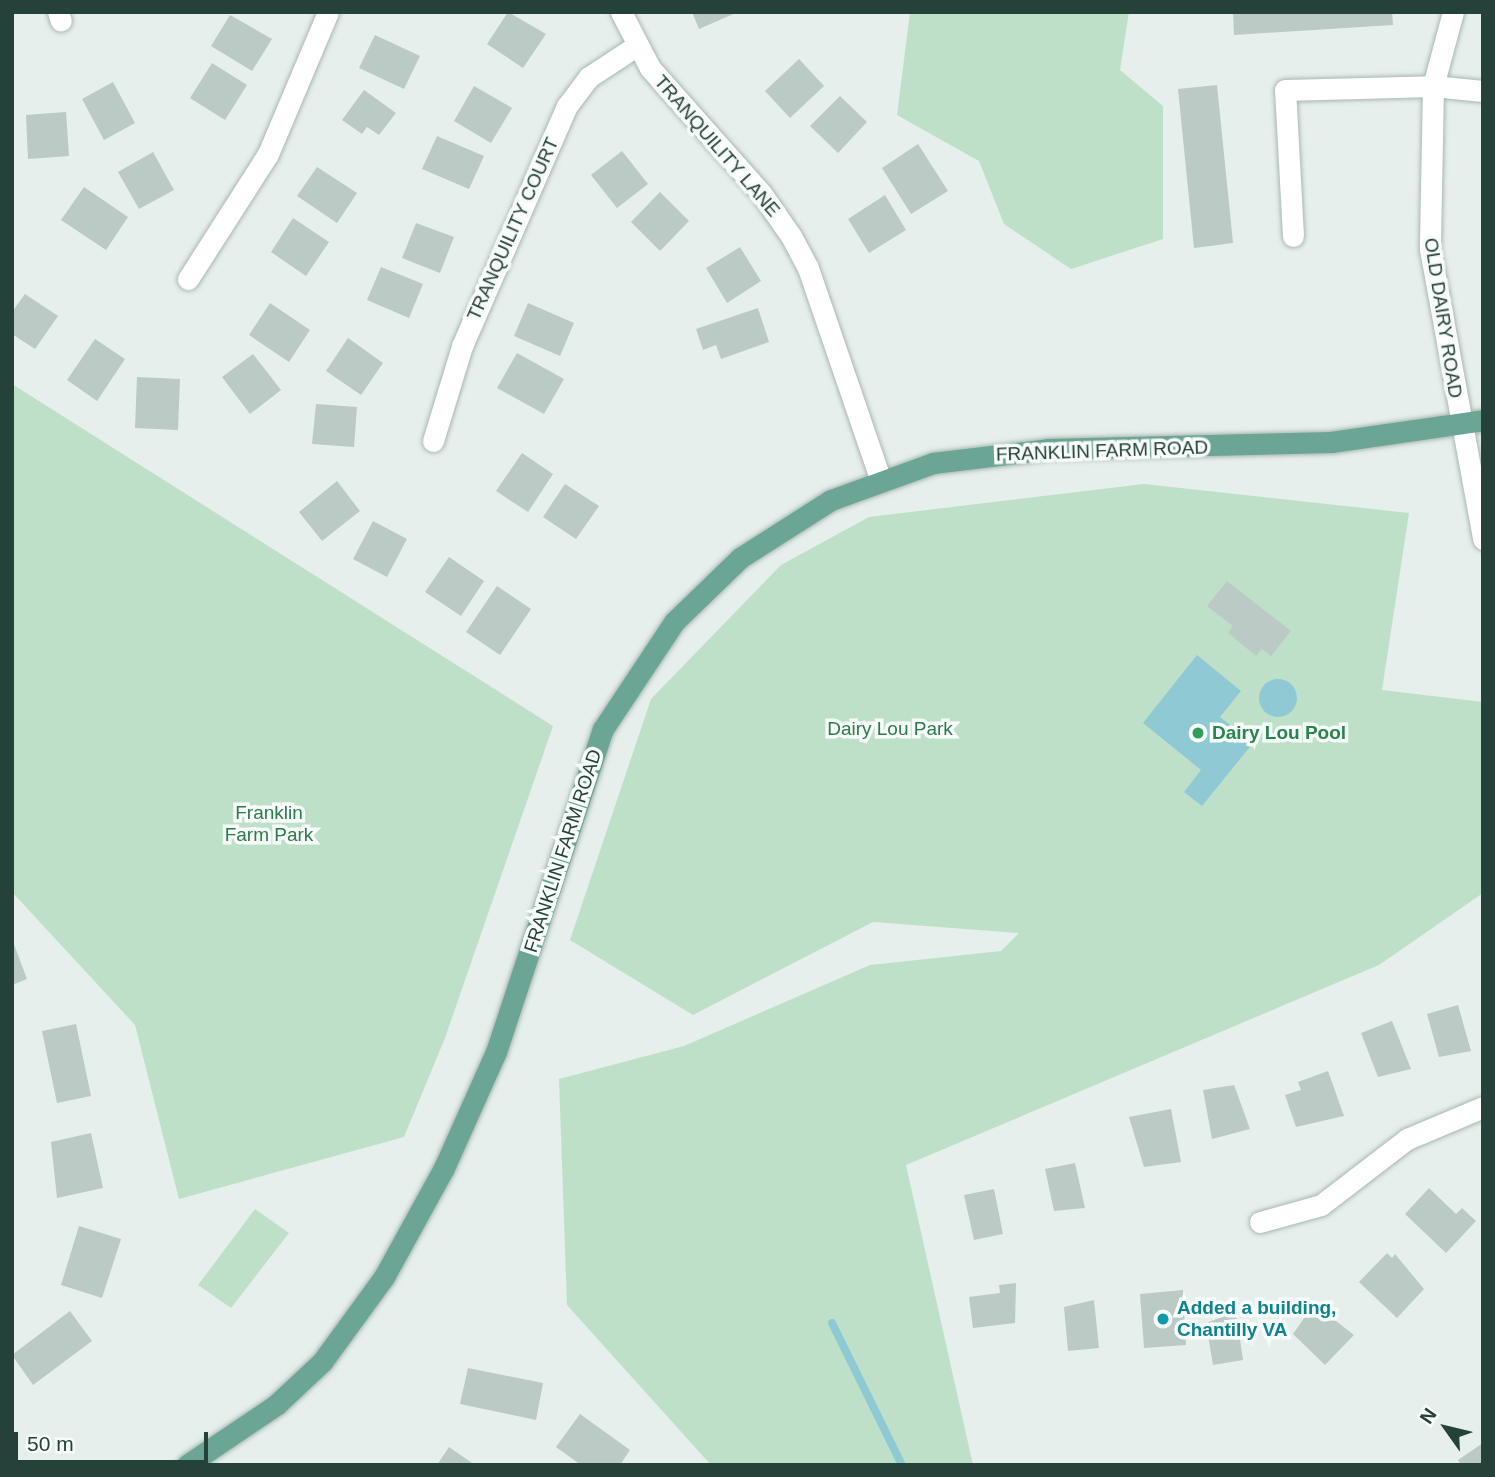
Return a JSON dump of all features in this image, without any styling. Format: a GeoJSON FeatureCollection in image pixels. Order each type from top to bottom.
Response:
{"type":"FeatureCollection","features":[{"type":"Feature","properties":{"kind":"main road","name":"FRANKLIN FARM ROAD"},"geometry":{"type":"LineString","coordinates":[[187,1465],[276,1405],[322,1362],[404,1243],[496,1052],[579,790],[603,729],[641,666],[674,622],[740,558],[786,525],[880,478],[982,454],[1331,442],[1483,420]]}},
{"type":"Feature","properties":{"kind":"street"},"geometry":{"type":"LineString","coordinates":[[188,279],[268,154],[328,12]]}},
{"type":"Feature","properties":{"kind":"street","name":"TRANQUILITY LANE"},"geometry":{"type":"LineString","coordinates":[[621,12],[636,46],[791,236],[808,268],[880,478]]}},
{"type":"Feature","properties":{"kind":"street","name":"OLD DAIRY ROAD"},"geometry":{"type":"LineString","coordinates":[[1453,12],[1433,86],[1430,249],[1459,423],[1483,539]]}},
{"type":"Feature","properties":{"kind":"street","name":"TRANQUILITY COURT"},"geometry":{"type":"LineString","coordinates":[[433,441],[462,346],[567,106],[589,77],[636,46]]}},
{"type":"Feature","properties":{"kind":"street"},"geometry":{"type":"LineString","coordinates":[[1293,236],[1285,90],[1433,86],[1483,91]]}},
{"type":"Feature","properties":{"kind":"street"},"geometry":{"type":"LineString","coordinates":[[1260,1222],[1321,1205],[1407,1139],[1483,1107]]}},
{"type":"Feature","properties":{"kind":"green space"},"geometry":{"type":"Polygon","coordinates":[[[910,12],[1129,12],[1120,70],[1163,106],[1163,239],[1071,269],[1004,224],[979,161],[897,115],[910,12]]]}},
{"type":"Feature","properties":{"kind":"green space","name":"Franklin Farm Park"},"geometry":{"type":"Polygon","coordinates":[[[12,384],[553,726],[445,1038],[404,1137],[179,1199],[135,1025],[12,892],[12,384]]]}},
{"type":"Feature","properties":{"kind":"green space","name":"Dairy Lou Park"},"geometry":{"type":"Polygon","coordinates":[[[1144,484],[1409,513],[1382,690],[1483,702],[1483,893],[1379,965],[906,1165],[973,1465],[711,1465],[567,1305],[559,1079],[684,1046],[870,965],[1001,951],[1019,933],[873,922],[693,1015],[570,940],[651,699],[781,565],[869,517],[1144,484]]]}},
{"type":"Feature","properties":{"kind":"green space"},"geometry":{"type":"Polygon","coordinates":[[[255,1209],[289,1233],[231,1308],[198,1285],[255,1209]]]}},
{"type":"Feature","properties":{"kind":"water","name":"Dairy Lou Pool"},"geometry":{"type":"Polygon","coordinates":[[[1197,655],[1241,691],[1220,717],[1253,743],[1202,806],[1184,792],[1201,770],[1143,723],[1197,655]]]}},
{"type":"Feature","properties":{"kind":"water","name":"Dairy Lou Pool"},"geometry":{"type":"Polygon","coordinates":[[[1278,679],[1292,684],[1297,698],[1292,712],[1278,717],[1264,712],[1259,698],[1264,684],[1278,679]]]}},
{"type":"Feature","properties":{"kind":"building"},"geometry":{"type":"Polygon","coordinates":[[[508,12],[546,34],[523,68],[487,44],[508,12]]]}},
{"type":"Feature","properties":{"kind":"building"},"geometry":{"type":"Polygon","coordinates":[[[692,12],[738,12],[699,29],[692,12]]]}},
{"type":"Feature","properties":{"kind":"building"},"geometry":{"type":"Polygon","coordinates":[[[1233,12],[1392,12],[1393,25],[1234,35],[1233,12]]]}},
{"type":"Feature","properties":{"kind":"building"},"geometry":{"type":"Polygon","coordinates":[[[230,15],[272,39],[252,71],[211,46],[230,15]]]}},
{"type":"Feature","properties":{"kind":"building"},"geometry":{"type":"Polygon","coordinates":[[[375,35],[420,56],[404,89],[359,68],[375,35]]]}},
{"type":"Feature","properties":{"kind":"building"},"geometry":{"type":"Polygon","coordinates":[[[799,59],[824,86],[790,118],[765,91],[799,59]]]}},
{"type":"Feature","properties":{"kind":"building"},"geometry":{"type":"Polygon","coordinates":[[[212,63],[247,85],[225,120],[190,98],[212,63]]]}},
{"type":"Feature","properties":{"kind":"building"},"geometry":{"type":"Polygon","coordinates":[[[113,82],[135,123],[104,140],[82,99],[113,82]]]}},
{"type":"Feature","properties":{"kind":"building"},"geometry":{"type":"Polygon","coordinates":[[[1217,85],[1233,243],[1194,248],[1178,89],[1217,85]]]}},
{"type":"Feature","properties":{"kind":"building"},"geometry":{"type":"Polygon","coordinates":[[[474,86],[512,108],[491,143],[454,121],[474,86]]]}},
{"type":"Feature","properties":{"kind":"building"},"geometry":{"type":"Polygon","coordinates":[[[364,90],[396,113],[379,135],[367,127],[362,134],[342,120],[364,90]]]}},
{"type":"Feature","properties":{"kind":"building"},"geometry":{"type":"Polygon","coordinates":[[[840,96],[867,122],[838,153],[810,126],[840,96]]]}},
{"type":"Feature","properties":{"kind":"building"},"geometry":{"type":"Polygon","coordinates":[[[66,112],[69,156],[28,159],[26,115],[66,112]]]}},
{"type":"Feature","properties":{"kind":"building"},"geometry":{"type":"Polygon","coordinates":[[[437,136],[484,156],[469,189],[422,169],[437,136]]]}},
{"type":"Feature","properties":{"kind":"building"},"geometry":{"type":"Polygon","coordinates":[[[918,144],[948,191],[911,214],[882,168],[918,144]]]}},
{"type":"Feature","properties":{"kind":"building"},"geometry":{"type":"Polygon","coordinates":[[[622,151],[648,184],[617,208],[591,175],[622,151]]]}},
{"type":"Feature","properties":{"kind":"building"},"geometry":{"type":"Polygon","coordinates":[[[153,152],[174,190],[139,209],[118,172],[153,152]]]}},
{"type":"Feature","properties":{"kind":"building"},"geometry":{"type":"Polygon","coordinates":[[[317,167],[357,193],[337,223],[297,196],[317,167]]]}},
{"type":"Feature","properties":{"kind":"building"},"geometry":{"type":"Polygon","coordinates":[[[84,187],[128,217],[106,250],[61,220],[84,187]]]}},
{"type":"Feature","properties":{"kind":"building"},"geometry":{"type":"Polygon","coordinates":[[[660,192],[689,221],[660,251],[631,222],[660,192]]]}},
{"type":"Feature","properties":{"kind":"building"},"geometry":{"type":"Polygon","coordinates":[[[885,195],[906,230],[869,253],[848,219],[885,195]]]}},
{"type":"Feature","properties":{"kind":"building"},"geometry":{"type":"Polygon","coordinates":[[[293,218],[329,242],[306,276],[271,252],[293,218]]]}},
{"type":"Feature","properties":{"kind":"building"},"geometry":{"type":"Polygon","coordinates":[[[416,223],[454,237],[440,273],[402,258],[416,223]]]}},
{"type":"Feature","properties":{"kind":"building"},"geometry":{"type":"Polygon","coordinates":[[[740,247],[761,281],[727,303],[706,268],[740,247]]]}},
{"type":"Feature","properties":{"kind":"building"},"geometry":{"type":"Polygon","coordinates":[[[381,267],[423,284],[409,318],[367,300],[381,267]]]}},
{"type":"Feature","properties":{"kind":"building"},"geometry":{"type":"Polygon","coordinates":[[[25,294],[58,316],[35,349],[12,334],[12,312],[25,294]]]}},
{"type":"Feature","properties":{"kind":"building"},"geometry":{"type":"Polygon","coordinates":[[[270,303],[310,330],[289,362],[249,335],[270,303]]]}},
{"type":"Feature","properties":{"kind":"building"},"geometry":{"type":"Polygon","coordinates":[[[528,303],[574,323],[560,356],[514,336],[528,303]]]}},
{"type":"Feature","properties":{"kind":"building"},"geometry":{"type":"Polygon","coordinates":[[[758,308],[769,342],[721,359],[716,345],[703,350],[696,329],[758,308]]]}},
{"type":"Feature","properties":{"kind":"building"},"geometry":{"type":"Polygon","coordinates":[[[348,338],[383,363],[361,395],[326,371],[348,338]]]}},
{"type":"Feature","properties":{"kind":"building"},"geometry":{"type":"Polygon","coordinates":[[[95,339],[125,359],[97,401],[67,380],[95,339]]]}},
{"type":"Feature","properties":{"kind":"building"},"geometry":{"type":"Polygon","coordinates":[[[517,353],[564,379],[544,414],[497,388],[517,353]]]}},
{"type":"Feature","properties":{"kind":"building"},"geometry":{"type":"Polygon","coordinates":[[[253,354],[281,390],[250,414],[222,377],[253,354]]]}},
{"type":"Feature","properties":{"kind":"building"},"geometry":{"type":"Polygon","coordinates":[[[137,377],[180,379],[178,430],[135,428],[137,377]]]}},
{"type":"Feature","properties":{"kind":"building"},"geometry":{"type":"Polygon","coordinates":[[[316,404],[357,407],[354,447],[312,444],[316,404]]]}},
{"type":"Feature","properties":{"kind":"building"},"geometry":{"type":"Polygon","coordinates":[[[522,453],[553,474],[528,512],[496,491],[522,453]]]}},
{"type":"Feature","properties":{"kind":"building"},"geometry":{"type":"Polygon","coordinates":[[[337,481],[360,511],[322,541],[299,512],[337,481]]]}},
{"type":"Feature","properties":{"kind":"building"},"geometry":{"type":"Polygon","coordinates":[[[565,484],[599,506],[576,539],[543,517],[565,484]]]}},
{"type":"Feature","properties":{"kind":"building"},"geometry":{"type":"Polygon","coordinates":[[[373,521],[407,539],[387,577],[353,559],[373,521]]]}},
{"type":"Feature","properties":{"kind":"building"},"geometry":{"type":"Polygon","coordinates":[[[449,557],[484,581],[461,616],[425,592],[449,557]]]}},
{"type":"Feature","properties":{"kind":"building"},"geometry":{"type":"Polygon","coordinates":[[[1227,581],[1291,631],[1271,656],[1262,649],[1256,656],[1228,633],[1233,626],[1207,606],[1227,581]]]}},
{"type":"Feature","properties":{"kind":"building"},"geometry":{"type":"Polygon","coordinates":[[[497,586],[531,609],[500,655],[466,632],[497,586]]]}},
{"type":"Feature","properties":{"kind":"building"},"geometry":{"type":"Polygon","coordinates":[[[12,939],[27,979],[12,985],[12,939]]]}},
{"type":"Feature","properties":{"kind":"building"},"geometry":{"type":"Polygon","coordinates":[[[1458,1005],[1471,1051],[1439,1057],[1427,1014],[1458,1005]]]}},
{"type":"Feature","properties":{"kind":"building"},"geometry":{"type":"Polygon","coordinates":[[[1392,1021],[1411,1069],[1378,1077],[1361,1033],[1392,1021]]]}},
{"type":"Feature","properties":{"kind":"building"},"geometry":{"type":"Polygon","coordinates":[[[76,1024],[91,1096],[57,1103],[42,1031],[76,1024]]]}},
{"type":"Feature","properties":{"kind":"building"},"geometry":{"type":"Polygon","coordinates":[[[1328,1071],[1344,1116],[1296,1127],[1285,1095],[1301,1090],[1298,1082],[1328,1071]]]}},
{"type":"Feature","properties":{"kind":"building"},"geometry":{"type":"Polygon","coordinates":[[[1234,1085],[1250,1129],[1212,1139],[1203,1090],[1234,1085]]]}},
{"type":"Feature","properties":{"kind":"building"},"geometry":{"type":"Polygon","coordinates":[[[1171,1109],[1181,1162],[1144,1167],[1129,1117],[1171,1109]]]}},
{"type":"Feature","properties":{"kind":"building"},"geometry":{"type":"Polygon","coordinates":[[[91,1133],[103,1188],[57,1198],[51,1142],[91,1133]]]}},
{"type":"Feature","properties":{"kind":"building"},"geometry":{"type":"Polygon","coordinates":[[[1075,1163],[1085,1208],[1054,1211],[1045,1169],[1075,1163]]]}},
{"type":"Feature","properties":{"kind":"building"},"geometry":{"type":"Polygon","coordinates":[[[1429,1188],[1456,1214],[1462,1208],[1476,1221],[1446,1253],[1405,1214],[1429,1188]]]}},
{"type":"Feature","properties":{"kind":"building"},"geometry":{"type":"Polygon","coordinates":[[[994,1189],[1003,1234],[974,1240],[964,1195],[994,1189]]]}},
{"type":"Feature","properties":{"kind":"building"},"geometry":{"type":"Polygon","coordinates":[[[79,1226],[121,1239],[102,1298],[61,1285],[79,1226]]]}},
{"type":"Feature","properties":{"kind":"building"},"geometry":{"type":"Polygon","coordinates":[[[1387,1253],[1392,1258],[1395,1254],[1424,1289],[1397,1318],[1359,1282],[1387,1253]]]}},
{"type":"Feature","properties":{"kind":"building"},"geometry":{"type":"Polygon","coordinates":[[[1016,1283],[1015,1323],[973,1328],[969,1297],[1000,1293],[999,1285],[1016,1283]]]}},
{"type":"Feature","properties":{"kind":"building","name":"Added a building, Chantilly VA"},"geometry":{"type":"Polygon","coordinates":[[[1183,1290],[1186,1345],[1144,1348],[1140,1294],[1183,1290]]]}},
{"type":"Feature","properties":{"kind":"building"},"geometry":{"type":"Polygon","coordinates":[[[1094,1300],[1099,1348],[1068,1351],[1064,1307],[1094,1300]]]}},
{"type":"Feature","properties":{"kind":"building"},"geometry":{"type":"Polygon","coordinates":[[[1314,1304],[1354,1335],[1325,1365],[1293,1334],[1314,1304]]]}},
{"type":"Feature","properties":{"kind":"building"},"geometry":{"type":"Polygon","coordinates":[[[70,1311],[92,1341],[33,1385],[12,1355],[70,1311]]]}},
{"type":"Feature","properties":{"kind":"building"},"geometry":{"type":"Polygon","coordinates":[[[1236,1312],[1243,1360],[1213,1365],[1206,1323],[1236,1312]]]}},
{"type":"Feature","properties":{"kind":"building"},"geometry":{"type":"Polygon","coordinates":[[[468,1368],[543,1383],[536,1420],[460,1404],[468,1368]]]}},
{"type":"Feature","properties":{"kind":"building"},"geometry":{"type":"Polygon","coordinates":[[[580,1414],[630,1450],[620,1465],[581,1465],[556,1447],[580,1414]]]}},
{"type":"Feature","properties":{"kind":"building"},"geometry":{"type":"Polygon","coordinates":[[[1483,1443],[1483,1465],[1461,1465],[1458,1460],[1483,1443]]]}},
{"type":"Feature","properties":{"kind":"building"},"geometry":{"type":"Polygon","coordinates":[[[449,1447],[475,1465],[437,1465],[449,1447]]]}},
{"type":"Feature","properties":{"kind":"waterway"},"geometry":{"type":"LineString","coordinates":[[832,1323],[902,1465]]}},
{"type":"Feature","properties":{"kind":"place","name":"Dairy Lou Pool"},"geometry":{"type":"Point","coordinates":[1198,733]}},
{"type":"Feature","properties":{"kind":"place","name":"Added a building, Chantilly VA"},"geometry":{"type":"Point","coordinates":[1163,1319]}}]}
